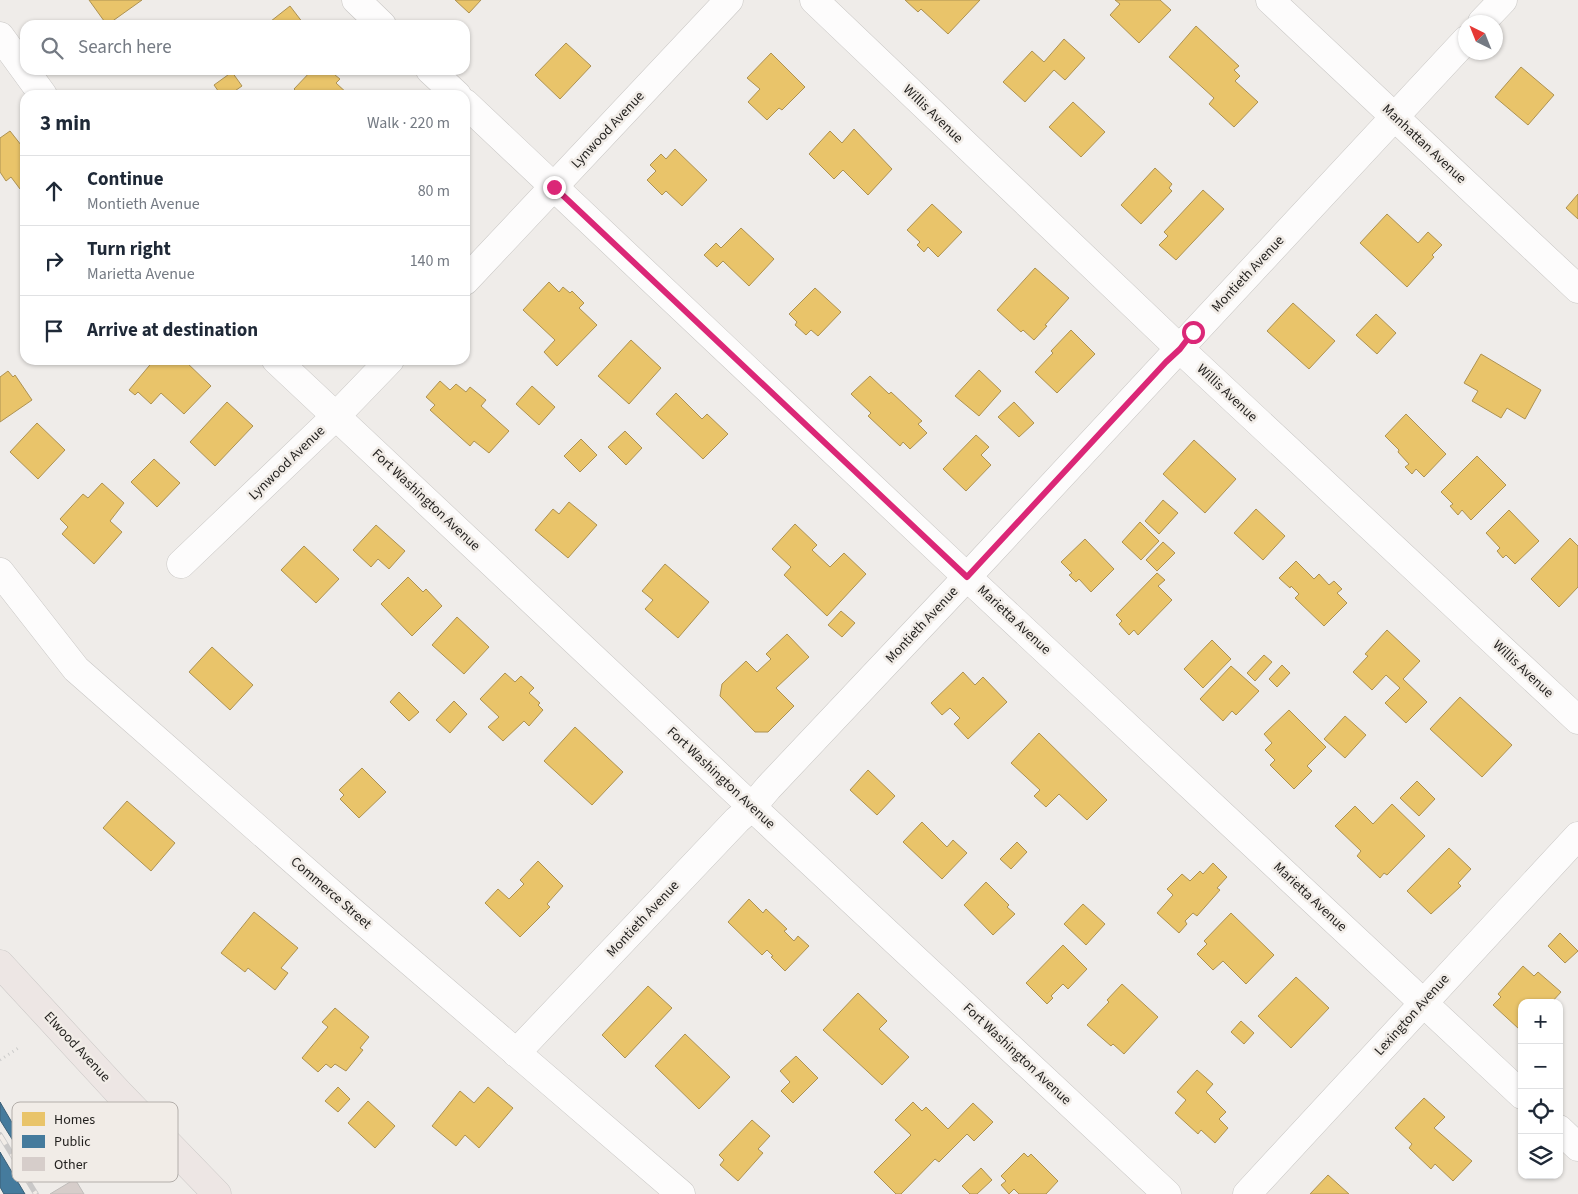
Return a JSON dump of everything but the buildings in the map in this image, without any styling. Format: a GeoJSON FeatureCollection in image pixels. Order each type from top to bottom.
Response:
{"type":"FeatureCollection","features":[{"type":"Feature","properties":{"kind":"main road","name":"Elwood Avenue"},"geometry":{"type":"LineString","coordinates":[[0,964],[128,1102]]}},
{"type":"Feature","properties":{"kind":"main road","name":"Elwood Avenue"},"geometry":{"type":"LineString","coordinates":[[178,1154],[217,1194]]}},
{"type":"Feature","properties":{"kind":"street"},"geometry":{"type":"LineString","coordinates":[[356,0],[377,20]]}},
{"type":"Feature","properties":{"kind":"street","name":"Lynwood Avenue"},"geometry":{"type":"LineString","coordinates":[[470,276],[729,0]]}},
{"type":"Feature","properties":{"kind":"street","name":"Willis Avenue"},"geometry":{"type":"LineString","coordinates":[[814,0],[1180,349],[1578,720]]}},
{"type":"Feature","properties":{"kind":"street","name":"Manhattan Avenue"},"geometry":{"type":"LineString","coordinates":[[1270,0],[1578,289]]}},
{"type":"Feature","properties":{"kind":"street"},"geometry":{"type":"LineString","coordinates":[[1489,15],[1503,0]]}},
{"type":"Feature","properties":{"kind":"street"},"geometry":{"type":"LineString","coordinates":[[0,36],[20,63]]}},
{"type":"Feature","properties":{"kind":"street","name":"Montieth Avenue"},"geometry":{"type":"LineString","coordinates":[[516,1052],[737,820],[752,807],[1458,48]]}},
{"type":"Feature","properties":{"kind":"street"},"geometry":{"type":"LineString","coordinates":[[29,75],[40,90]]}},
{"type":"Feature","properties":{"kind":"street"},"geometry":{"type":"LineString","coordinates":[[435,75],[452,90]]}},
{"type":"Feature","properties":{"kind":"street","name":"Marietta Avenue"},"geometry":{"type":"LineString","coordinates":[[470,108],[967,577],[1518,1091]]}},
{"type":"Feature","properties":{"kind":"street","name":"Fort Washington Avenue"},"geometry":{"type":"LineString","coordinates":[[281,365],[1167,1194]]}},
{"type":"Feature","properties":{"kind":"street","name":"Lynwood Avenue"},"geometry":{"type":"LineString","coordinates":[[181,564],[336,416],[385,365]]}},
{"type":"Feature","properties":{"kind":"street","name":"Commerce Street"},"geometry":{"type":"LineString","coordinates":[[0,572],[76,669],[349,909],[681,1194]]}},
{"type":"Feature","properties":{"kind":"street","name":"Lexington Avenue"},"geometry":{"type":"LineString","coordinates":[[1247,1194],[1578,836]]}},
{"type":"Feature","properties":{"kind":"street"},"geometry":{"type":"LineString","coordinates":[[1563,1133],[1578,1147]]}},
{"type":"Feature","properties":{"kind":"path"},"geometry":{"type":"LineString","coordinates":[[0,1060],[20,1047]]}},
{"type":"Feature","properties":{"kind":"railway"},"geometry":{"type":"LineString","coordinates":[[0,1135],[12,1155]]}},
{"type":"Feature","properties":{"kind":"railway"},"geometry":{"type":"LineString","coordinates":[[29,1182],[36,1194]]}},
{"type":"Feature","properties":{"kind":"route"},"geometry":{"type":"LineString","coordinates":[[554,187],[967,577],[1180,349],[1193,332]]}}]}
